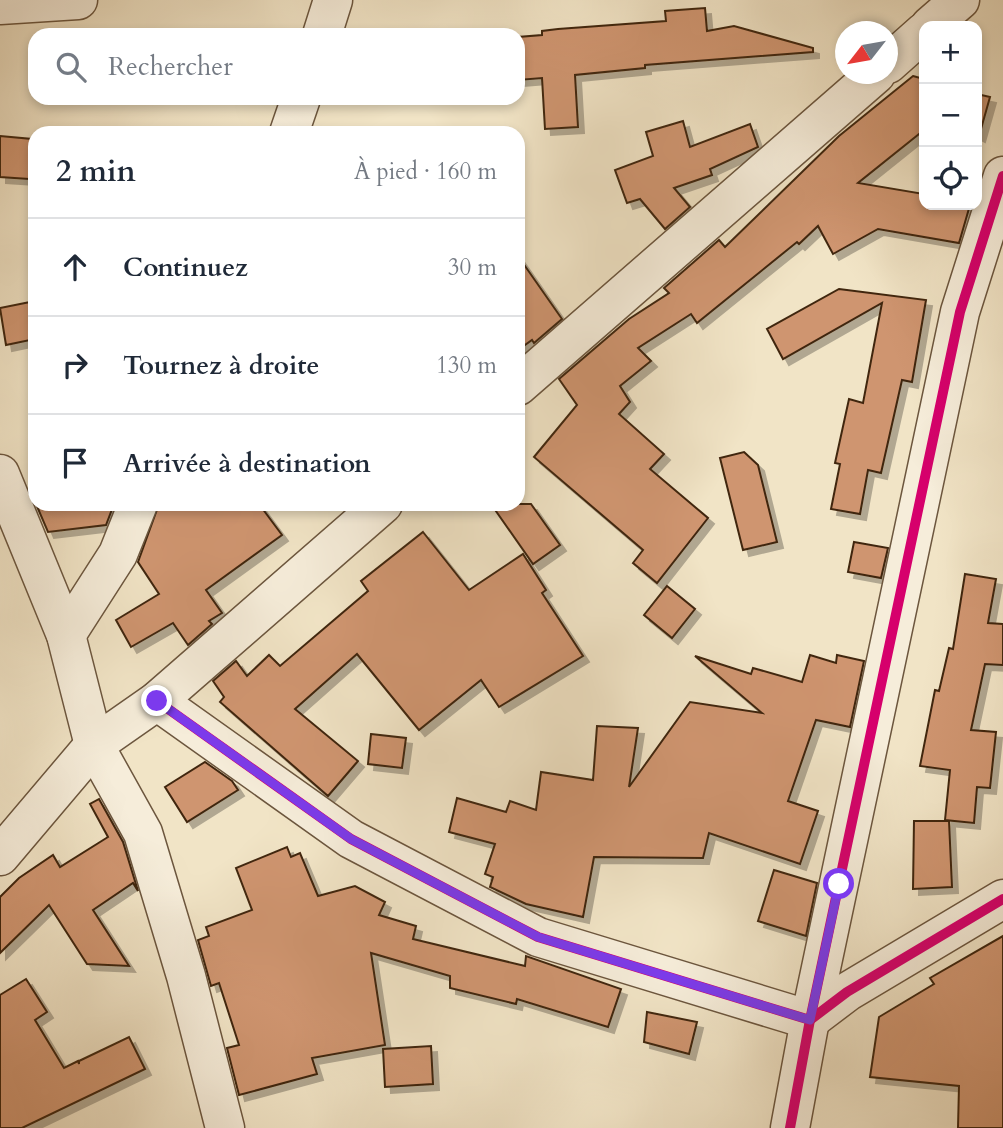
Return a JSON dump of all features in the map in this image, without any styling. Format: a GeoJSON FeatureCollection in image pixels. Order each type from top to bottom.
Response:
{"type":"FeatureCollection","features":[{"type":"Feature","properties":{"kind":"street"},"geometry":{"type":"LineString","coordinates":[[0,5],[61,0]]}},
{"type":"Feature","properties":{"kind":"street"},"geometry":{"type":"LineString","coordinates":[[324,28],[333,0]]}},
{"type":"Feature","properties":{"kind":"street"},"geometry":{"type":"LineString","coordinates":[[936,21],[960,0]]}},
{"type":"Feature","properties":{"kind":"street"},"geometry":{"type":"LineString","coordinates":[[898,54],[919,36]]}},
{"type":"Feature","properties":{"kind":"street"},"geometry":{"type":"LineString","coordinates":[[525,380],[865,84]]}},
{"type":"Feature","properties":{"kind":"street"},"geometry":{"type":"LineString","coordinates":[[291,126],[299,105]]}},
{"type":"Feature","properties":{"kind":"street"},"geometry":{"type":"LineString","coordinates":[[790,1128],[810,1020],[960,312],[1003,176]]}},
{"type":"Feature","properties":{"kind":"street"},"geometry":{"type":"LineString","coordinates":[[0,474],[66,635],[94,745],[143,833],[186,976],[225,1128]]}},
{"type":"Feature","properties":{"kind":"street"},"geometry":{"type":"LineString","coordinates":[[66,635],[118,554],[135,511]]}},
{"type":"Feature","properties":{"kind":"street"},"geometry":{"type":"LineString","coordinates":[[0,856],[94,745],[157,701],[375,511]]}},
{"type":"Feature","properties":{"kind":"street"},"geometry":{"type":"LineString","coordinates":[[157,701],[351,839],[538,937],[810,1020]]}},
{"type":"Feature","properties":{"kind":"street"},"geometry":{"type":"LineString","coordinates":[[810,1020],[847,992],[1003,899]]}},
{"type":"Feature","properties":{"kind":"building"},"geometry":{"type":"Polygon","coordinates":[[[705,8],[707,31],[734,26],[813,48],[813,52],[645,65],[645,68],[575,75],[578,127],[545,129],[542,78],[525,79],[525,36],[542,35],[542,31],[558,29],[666,21],[665,11],[705,8]]]}},
{"type":"Feature","properties":{"kind":"building"},"geometry":{"type":"Polygon","coordinates":[[[913,76],[919,78],[919,134],[858,183],[919,193],[919,210],[969,210],[959,243],[878,229],[833,254],[818,226],[799,244],[797,242],[697,323],[691,314],[638,348],[651,361],[620,386],[630,402],[619,414],[664,454],[650,469],[708,518],[657,583],[633,563],[643,550],[534,457],[577,405],[559,379],[629,319],[669,293],[664,288],[719,240],[725,247],[839,136],[913,76]]]}},
{"type":"Feature","properties":{"kind":"building"},"geometry":{"type":"Polygon","coordinates":[[[982,95],[990,97],[982,125],[982,95]]]}},
{"type":"Feature","properties":{"kind":"building"},"geometry":{"type":"Polygon","coordinates":[[[683,121],[690,147],[750,124],[758,147],[710,169],[712,175],[674,188],[690,207],[665,229],[640,199],[627,203],[615,170],[653,156],[646,132],[683,121]]]}},
{"type":"Feature","properties":{"kind":"building"},"geometry":{"type":"Polygon","coordinates":[[[0,136],[28,139],[28,179],[0,177],[0,136]]]}},
{"type":"Feature","properties":{"kind":"building"},"geometry":{"type":"Polygon","coordinates":[[[525,266],[562,319],[534,343],[532,340],[525,345],[525,266]]]}},
{"type":"Feature","properties":{"kind":"building"},"geometry":{"type":"Polygon","coordinates":[[[839,289],[926,300],[912,382],[902,380],[881,473],[868,470],[860,514],[831,509],[840,464],[835,463],[849,399],[863,403],[882,303],[783,359],[767,329],[839,289]]]}},
{"type":"Feature","properties":{"kind":"building"},"geometry":{"type":"Polygon","coordinates":[[[28,302],[28,340],[6,345],[0,308],[28,302]]]}},
{"type":"Feature","properties":{"kind":"building"},"geometry":{"type":"Polygon","coordinates":[[[744,452],[758,465],[777,542],[743,550],[720,458],[744,452]]]}},
{"type":"Feature","properties":{"kind":"building"},"geometry":{"type":"Polygon","coordinates":[[[525,504],[531,504],[560,545],[533,564],[496,511],[525,511],[525,504]]]}},
{"type":"Feature","properties":{"kind":"building"},"geometry":{"type":"Polygon","coordinates":[[[39,511],[111,511],[106,525],[48,532],[39,511]]]}},
{"type":"Feature","properties":{"kind":"building"},"geometry":{"type":"Polygon","coordinates":[[[156,511],[264,511],[282,535],[206,590],[222,613],[209,621],[212,624],[188,645],[173,623],[131,647],[116,620],[159,594],[138,562],[156,511]]]}},
{"type":"Feature","properties":{"kind":"building"},"geometry":{"type":"Polygon","coordinates":[[[423,532],[469,590],[523,554],[546,590],[542,593],[583,656],[499,707],[481,680],[419,730],[357,654],[295,709],[358,761],[328,796],[220,702],[224,697],[213,681],[236,661],[247,676],[269,655],[280,666],[368,591],[361,581],[423,532]]]}},
{"type":"Feature","properties":{"kind":"building"},"geometry":{"type":"Polygon","coordinates":[[[854,542],[888,548],[881,578],[848,572],[854,542]]]}},
{"type":"Feature","properties":{"kind":"building"},"geometry":{"type":"Polygon","coordinates":[[[965,574],[996,579],[988,623],[1003,624],[1003,665],[985,664],[971,730],[996,732],[990,788],[977,787],[974,823],[945,820],[950,770],[920,766],[935,690],[939,691],[949,648],[953,649],[965,574]]]}},
{"type":"Feature","properties":{"kind":"building"},"geometry":{"type":"Polygon","coordinates":[[[667,586],[695,609],[672,638],[644,615],[667,586]]]}},
{"type":"Feature","properties":{"kind":"building"},"geometry":{"type":"Polygon","coordinates":[[[810,655],[836,663],[837,655],[864,661],[850,727],[816,720],[788,801],[818,811],[800,864],[709,833],[703,858],[594,857],[583,917],[526,904],[490,887],[493,877],[485,874],[495,844],[449,832],[457,798],[506,812],[510,801],[536,810],[541,772],[593,780],[597,726],[638,728],[629,787],[690,702],[762,713],[695,656],[751,674],[753,668],[802,682],[810,655]]]}},
{"type":"Feature","properties":{"kind":"building"},"geometry":{"type":"Polygon","coordinates":[[[371,734],[406,738],[402,768],[368,764],[371,734]]]}},
{"type":"Feature","properties":{"kind":"building"},"geometry":{"type":"Polygon","coordinates":[[[205,762],[232,781],[238,790],[187,822],[165,787],[205,762]]]}},
{"type":"Feature","properties":{"kind":"building"},"geometry":{"type":"Polygon","coordinates":[[[99,799],[123,842],[138,891],[133,883],[93,910],[129,966],[87,964],[49,905],[0,953],[0,897],[19,878],[53,855],[60,867],[108,837],[90,804],[99,799]]]}},
{"type":"Feature","properties":{"kind":"building"},"geometry":{"type":"Polygon","coordinates":[[[914,821],[949,821],[952,887],[913,889],[914,821]]]}},
{"type":"Feature","properties":{"kind":"building"},"geometry":{"type":"Polygon","coordinates":[[[287,847],[291,857],[300,853],[318,896],[355,886],[385,902],[379,915],[416,926],[413,939],[525,966],[526,956],[621,989],[608,1027],[517,999],[516,1004],[450,988],[450,976],[371,953],[385,1045],[312,1058],[317,1074],[239,1095],[227,1048],[239,1045],[219,983],[211,986],[198,940],[209,936],[206,927],[252,910],[236,868],[287,847]]]}},
{"type":"Feature","properties":{"kind":"building"},"geometry":{"type":"Polygon","coordinates":[[[774,870],[817,883],[806,936],[758,921],[774,870]]]}},
{"type":"Feature","properties":{"kind":"building"},"geometry":{"type":"Polygon","coordinates":[[[1003,936],[1003,1128],[958,1128],[959,1086],[870,1077],[879,1017],[934,984],[930,978],[1003,936]]]}},
{"type":"Feature","properties":{"kind":"building"},"geometry":{"type":"Polygon","coordinates":[[[26,979],[47,1012],[35,1020],[64,1068],[78,1061],[79,1064],[79,1061],[129,1037],[145,1069],[22,1128],[0,1128],[0,995],[26,979]]]}},
{"type":"Feature","properties":{"kind":"building"},"geometry":{"type":"Polygon","coordinates":[[[647,1012],[697,1022],[689,1054],[644,1042],[647,1012]]]}},
{"type":"Feature","properties":{"kind":"building"},"geometry":{"type":"Polygon","coordinates":[[[431,1046],[433,1084],[385,1087],[383,1049],[431,1046]]]}},
{"type":"Feature","properties":{"kind":"cycle path"},"geometry":{"type":"LineString","coordinates":[[790,1128],[810,1020],[960,312],[1003,176]]}},
{"type":"Feature","properties":{"kind":"cycle path"},"geometry":{"type":"LineString","coordinates":[[157,701],[351,839],[538,937],[810,1020],[847,992],[1003,899]]}},
{"type":"Feature","properties":{"kind":"route"},"geometry":{"type":"LineString","coordinates":[[157,701],[351,839],[538,937],[810,1020],[839,884]]}}]}
